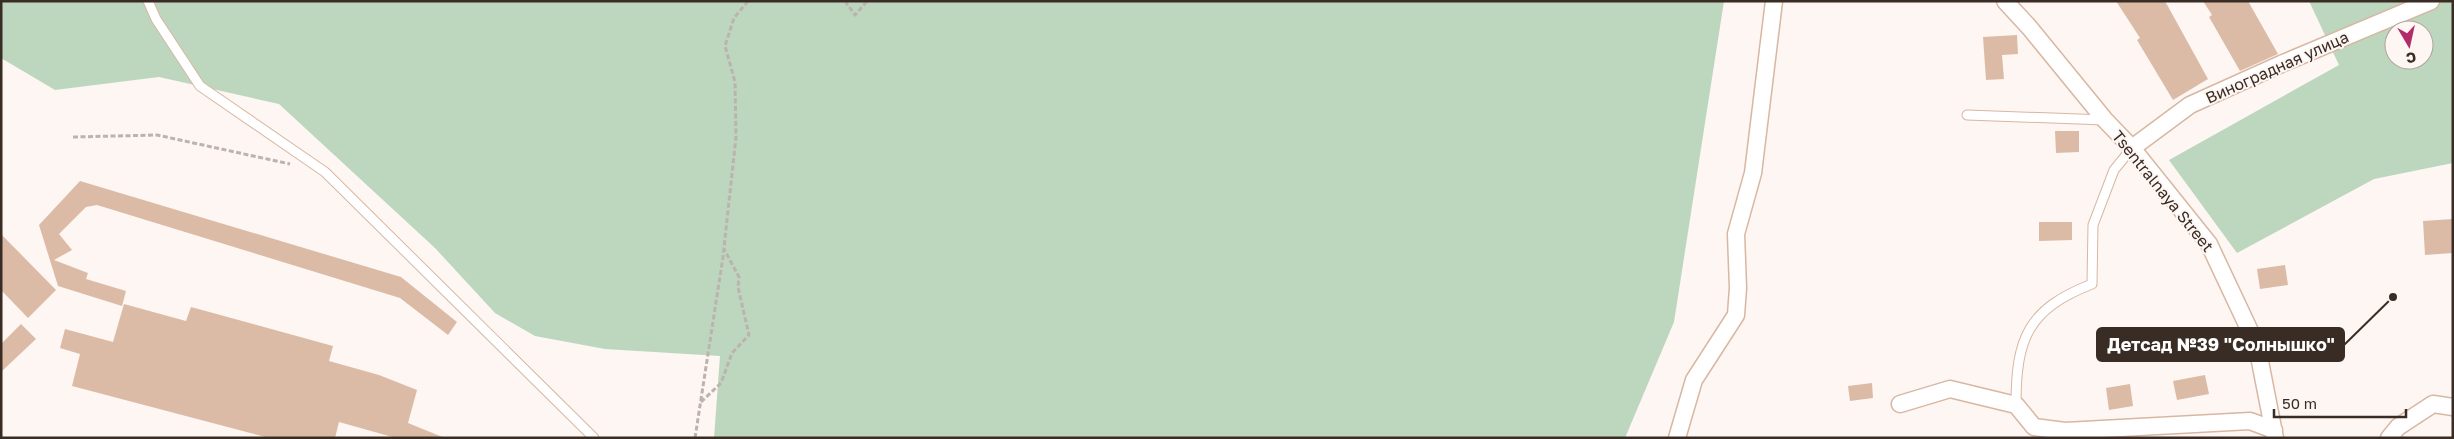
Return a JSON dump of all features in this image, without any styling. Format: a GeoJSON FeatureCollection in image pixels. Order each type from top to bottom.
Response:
{"type":"FeatureCollection","features":[{"type":"Feature","properties":{"kind":"street"},"geometry":{"type":"LineString","coordinates":[[1677,438],[1694,380],[1736,315],[1738,288],[1736,234],[1753,173],[1774,1]]}},
{"type":"Feature","properties":{"kind":"street","name":"Tsentralnaya Street"},"geometry":{"type":"LineString","coordinates":[[2005,1],[2029,27],[2105,120],[2132,148],[2209,244],[2257,346],[2274,434]]}},
{"type":"Feature","properties":{"kind":"street","name":"Виноградная улица"},"geometry":{"type":"LineString","coordinates":[[2132,148],[2190,105],[2281,64],[2432,1]]}},
{"type":"Feature","properties":{"kind":"street"},"geometry":{"type":"LineString","coordinates":[[1900,404],[1950,389],[2016,405],[2034,427],[2065,431],[2250,422],[2274,434]]}},
{"type":"Feature","properties":{"kind":"street"},"geometry":{"type":"LineString","coordinates":[[2389,438],[2398,427],[2433,404],[2453,407]]}},
{"type":"Feature","properties":{"kind":"lane"},"geometry":{"type":"LineString","coordinates":[[148,1],[156,19],[200,86],[325,172],[594,438]]}},
{"type":"Feature","properties":{"kind":"lane"},"geometry":{"type":"LineString","coordinates":[[1968,115],[2105,120]]}},
{"type":"Feature","properties":{"kind":"lane"},"geometry":{"type":"LineString","coordinates":[[2016,405],[2020,350],[2037,317],[2067,294],[2092,284],[2093,225],[2114,170],[2132,148]]}},
{"type":"Feature","properties":{"kind":"path"},"geometry":{"type":"LineString","coordinates":[[695,438],[724,248],[737,114],[735,82],[725,46],[734,18],[748,1]]}},
{"type":"Feature","properties":{"kind":"path"},"geometry":{"type":"LineString","coordinates":[[845,1],[855,15],[867,1]]}},
{"type":"Feature","properties":{"kind":"path"},"geometry":{"type":"LineString","coordinates":[[73,137],[125,134],[157,135],[297,166]]}},
{"type":"Feature","properties":{"kind":"path"},"geometry":{"type":"LineString","coordinates":[[701,403],[721,383],[732,353],[748,335],[738,287],[739,277],[724,248]]}},
{"type":"Feature","properties":{"kind":"green space"},"geometry":{"type":"Polygon","coordinates":[[[1,1],[1724,1],[1674,322],[1625,438],[714,438],[720,356],[605,349],[535,336],[495,313],[435,248],[279,104],[159,77],[55,90],[1,58],[1,1]]]}},
{"type":"Feature","properties":{"kind":"green space"},"geometry":{"type":"Polygon","coordinates":[[[2309,1],[2453,1],[2453,163],[2374,179],[2237,253],[2169,160],[2339,65],[2309,1]]]}},
{"type":"Feature","properties":{"kind":"building"},"geometry":{"type":"Polygon","coordinates":[[[2116,1],[2165,1],[2208,79],[2173,100],[2137,40],[2140,38],[2116,1]]]}},
{"type":"Feature","properties":{"kind":"building"},"geometry":{"type":"Polygon","coordinates":[[[2203,1],[2248,1],[2278,54],[2240,71],[2209,17],[2212,15],[2203,1]]]}},
{"type":"Feature","properties":{"kind":"building"},"geometry":{"type":"Polygon","coordinates":[[[2017,35],[2018,54],[2002,55],[2004,79],[1986,80],[1983,37],[2017,35]]]}},
{"type":"Feature","properties":{"kind":"building"},"geometry":{"type":"Polygon","coordinates":[[[2055,131],[2079,131],[2079,152],[2056,153],[2055,131]]]}},
{"type":"Feature","properties":{"kind":"building"},"geometry":{"type":"Polygon","coordinates":[[[80,181],[401,277],[457,322],[448,335],[400,298],[97,205],[86,207],[59,234],[72,250],[54,260],[88,273],[86,279],[126,291],[122,306],[58,286],[39,225],[80,181]]]}},
{"type":"Feature","properties":{"kind":"building"},"geometry":{"type":"Polygon","coordinates":[[[2453,219],[2453,253],[2425,255],[2423,221],[2453,219]]]}},
{"type":"Feature","properties":{"kind":"building"},"geometry":{"type":"Polygon","coordinates":[[[2039,222],[2072,222],[2072,240],[2039,241],[2039,222]]]}},
{"type":"Feature","properties":{"kind":"building"},"geometry":{"type":"Polygon","coordinates":[[[1,234],[56,290],[28,318],[1,290],[1,234]]]}},
{"type":"Feature","properties":{"kind":"building"},"geometry":{"type":"Polygon","coordinates":[[[2285,265],[2288,285],[2260,289],[2257,269],[2285,265]]]}},
{"type":"Feature","properties":{"kind":"building"},"geometry":{"type":"Polygon","coordinates":[[[124,304],[186,321],[191,307],[333,346],[329,361],[379,375],[417,390],[408,423],[445,438],[396,438],[339,422],[335,438],[269,438],[72,386],[80,354],[60,348],[65,329],[113,342],[124,304]]]}},
{"type":"Feature","properties":{"kind":"building"},"geometry":{"type":"Polygon","coordinates":[[[21,324],[36,339],[1,372],[1,344],[21,324]]]}},
{"type":"Feature","properties":{"kind":"building"},"geometry":{"type":"Polygon","coordinates":[[[2205,375],[2209,394],[2177,400],[2173,381],[2205,375]]]}},
{"type":"Feature","properties":{"kind":"building"},"geometry":{"type":"Polygon","coordinates":[[[1872,383],[1873,398],[1850,401],[1848,386],[1872,383]]]}},
{"type":"Feature","properties":{"kind":"building"},"geometry":{"type":"Polygon","coordinates":[[[2130,384],[2133,406],[2109,410],[2106,388],[2130,384]]]}},
{"type":"Feature","properties":{"kind":"place","name":"Детсад №39 \"Солнышко\""},"geometry":{"type":"Point","coordinates":[2393,297]}}]}
